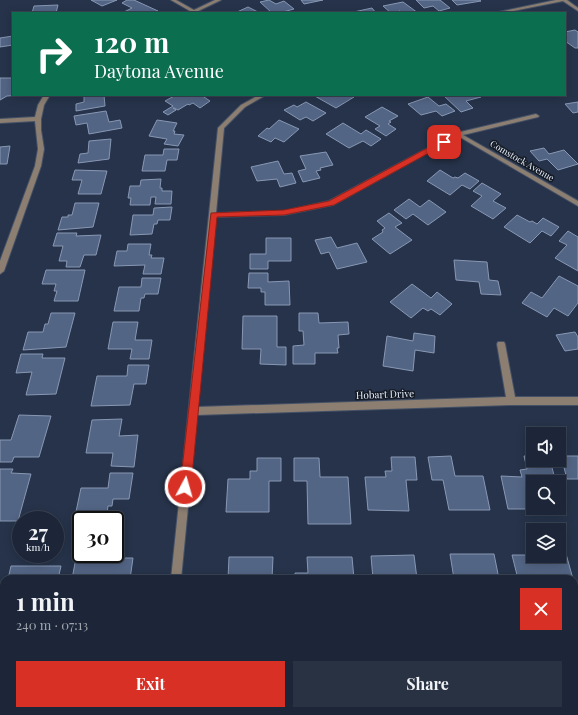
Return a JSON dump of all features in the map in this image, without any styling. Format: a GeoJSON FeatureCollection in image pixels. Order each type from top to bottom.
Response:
{"type":"FeatureCollection","features":[{"type":"Feature","properties":{"kind":"street"},"geometry":{"type":"LineString","coordinates":[[172,0],[191,12],[219,0]]}},
{"type":"Feature","properties":{"kind":"street"},"geometry":{"type":"LineString","coordinates":[[501,12],[564,0],[578,10]]}},
{"type":"Feature","properties":{"kind":"street"},"geometry":{"type":"LineString","coordinates":[[0,271],[38,166],[41,149],[38,119],[41,105],[46,96]]}},
{"type":"Feature","properties":{"kind":"street"},"geometry":{"type":"LineString","coordinates":[[176,575],[221,128],[243,106],[261,96]]}},
{"type":"Feature","properties":{"kind":"street"},"geometry":{"type":"LineString","coordinates":[[213,215],[284,213],[331,203],[458,134],[536,116]]}},
{"type":"Feature","properties":{"kind":"street"},"geometry":{"type":"LineString","coordinates":[[0,121],[38,119]]}},
{"type":"Feature","properties":{"kind":"street","name":"Comstock Avenue"},"geometry":{"type":"LineString","coordinates":[[458,134],[578,204]]}},
{"type":"Feature","properties":{"kind":"street"},"geometry":{"type":"LineString","coordinates":[[0,249],[9,249]]}},
{"type":"Feature","properties":{"kind":"street"},"geometry":{"type":"LineString","coordinates":[[501,344],[511,401]]}},
{"type":"Feature","properties":{"kind":"street","name":"Hobart Drive"},"geometry":{"type":"LineString","coordinates":[[193,411],[511,401],[578,402]]}},
{"type":"Feature","properties":{"kind":"building"},"geometry":{"type":"Polygon","coordinates":[[[91,0],[117,0],[102,6],[91,0]]]}},
{"type":"Feature","properties":{"kind":"building"},"geometry":{"type":"Polygon","coordinates":[[[127,0],[134,0],[158,11],[124,12],[132,8],[122,3],[127,0]]]}},
{"type":"Feature","properties":{"kind":"building"},"geometry":{"type":"Polygon","coordinates":[[[269,0],[276,4],[284,1],[294,9],[283,12],[271,12],[260,2],[269,0]]]}},
{"type":"Feature","properties":{"kind":"building"},"geometry":{"type":"Polygon","coordinates":[[[301,0],[323,0],[304,4],[301,0]]]}},
{"type":"Feature","properties":{"kind":"building"},"geometry":{"type":"Polygon","coordinates":[[[416,0],[440,0],[450,8],[439,11],[433,6],[424,8],[416,0]]]}},
{"type":"Feature","properties":{"kind":"building"},"geometry":{"type":"Polygon","coordinates":[[[452,0],[479,0],[481,1],[457,5],[452,0]]]}},
{"type":"Feature","properties":{"kind":"building"},"geometry":{"type":"Polygon","coordinates":[[[403,2],[417,12],[390,12],[383,6],[403,2]]]}},
{"type":"Feature","properties":{"kind":"building"},"geometry":{"type":"Polygon","coordinates":[[[58,5],[56,12],[32,12],[34,6],[58,5]]]}},
{"type":"Feature","properties":{"kind":"building"},"geometry":{"type":"Polygon","coordinates":[[[248,7],[258,12],[237,12],[248,7]]]}},
{"type":"Feature","properties":{"kind":"building"},"geometry":{"type":"Polygon","coordinates":[[[372,8],[375,12],[354,12],[372,8]]]}},
{"type":"Feature","properties":{"kind":"building"},"geometry":{"type":"Polygon","coordinates":[[[575,30],[578,32],[578,48],[575,48],[566,42],[566,32],[575,30]]]}},
{"type":"Feature","properties":{"kind":"building"},"geometry":{"type":"Polygon","coordinates":[[[12,36],[12,45],[0,47],[0,38],[12,36]]]}},
{"type":"Feature","properties":{"kind":"building"},"geometry":{"type":"Polygon","coordinates":[[[0,78],[12,78],[12,96],[7,96],[0,100],[0,78]]]}},
{"type":"Feature","properties":{"kind":"building"},"geometry":{"type":"Polygon","coordinates":[[[84,96],[104,96],[105,106],[76,111],[76,104],[84,102],[84,96]]]}},
{"type":"Feature","properties":{"kind":"building"},"geometry":{"type":"Polygon","coordinates":[[[174,96],[202,96],[210,101],[200,108],[193,103],[188,104],[178,110],[173,108],[176,110],[168,115],[163,112],[173,106],[165,101],[174,96]]]}},
{"type":"Feature","properties":{"kind":"building"},"geometry":{"type":"Polygon","coordinates":[[[315,96],[354,97],[336,108],[315,96]]]}},
{"type":"Feature","properties":{"kind":"building"},"geometry":{"type":"Polygon","coordinates":[[[444,96],[481,97],[466,101],[473,108],[461,112],[444,96]]]}},
{"type":"Feature","properties":{"kind":"building"},"geometry":{"type":"Polygon","coordinates":[[[428,97],[439,106],[446,104],[455,111],[442,116],[436,111],[421,115],[408,104],[428,97]]]}},
{"type":"Feature","properties":{"kind":"building"},"geometry":{"type":"Polygon","coordinates":[[[306,102],[326,113],[313,121],[306,117],[300,120],[284,110],[294,105],[297,107],[306,102]]]}},
{"type":"Feature","properties":{"kind":"building"},"geometry":{"type":"Polygon","coordinates":[[[578,102],[578,112],[573,113],[565,104],[578,102]]]}},
{"type":"Feature","properties":{"kind":"building"},"geometry":{"type":"Polygon","coordinates":[[[382,107],[398,116],[389,121],[391,122],[388,124],[396,129],[386,136],[375,129],[380,126],[365,117],[382,107]]]}},
{"type":"Feature","properties":{"kind":"building"},"geometry":{"type":"Polygon","coordinates":[[[106,111],[109,122],[120,120],[122,128],[89,134],[87,123],[76,125],[74,116],[106,111]]]}},
{"type":"Feature","properties":{"kind":"building"},"geometry":{"type":"Polygon","coordinates":[[[157,120],[177,123],[173,131],[175,131],[174,134],[184,135],[178,146],[164,144],[167,139],[149,136],[157,120]]]}},
{"type":"Feature","properties":{"kind":"building"},"geometry":{"type":"Polygon","coordinates":[[[279,120],[299,129],[284,142],[275,138],[271,142],[258,136],[267,128],[269,129],[279,120]]]}},
{"type":"Feature","properties":{"kind":"building"},"geometry":{"type":"Polygon","coordinates":[[[343,123],[361,134],[366,130],[381,139],[371,146],[363,141],[349,148],[326,134],[343,123]]]}},
{"type":"Feature","properties":{"kind":"building"},"geometry":{"type":"Polygon","coordinates":[[[111,139],[109,159],[78,163],[80,154],[88,153],[89,141],[111,139]]]}},
{"type":"Feature","properties":{"kind":"building"},"geometry":{"type":"Polygon","coordinates":[[[10,146],[7,164],[0,164],[0,147],[10,146]]]}},
{"type":"Feature","properties":{"kind":"building"},"geometry":{"type":"Polygon","coordinates":[[[544,148],[549,154],[564,150],[578,164],[558,170],[547,159],[539,161],[530,151],[544,148]]]}},
{"type":"Feature","properties":{"kind":"building"},"geometry":{"type":"Polygon","coordinates":[[[164,149],[179,149],[177,160],[167,160],[165,171],[142,171],[145,155],[163,155],[164,149]]]}},
{"type":"Feature","properties":{"kind":"building"},"geometry":{"type":"Polygon","coordinates":[[[326,152],[333,165],[320,168],[321,170],[316,171],[320,178],[303,182],[298,171],[306,169],[300,156],[326,152]]]}},
{"type":"Feature","properties":{"kind":"building"},"geometry":{"type":"Polygon","coordinates":[[[278,161],[284,174],[292,173],[296,183],[280,187],[277,179],[257,181],[251,167],[278,161]]]}},
{"type":"Feature","properties":{"kind":"building"},"geometry":{"type":"Polygon","coordinates":[[[75,170],[107,171],[101,194],[78,194],[82,180],[72,180],[75,170]]]}},
{"type":"Feature","properties":{"kind":"building"},"geometry":{"type":"Polygon","coordinates":[[[440,170],[453,178],[458,178],[465,173],[479,181],[470,189],[462,185],[450,195],[427,181],[440,170]]]}},
{"type":"Feature","properties":{"kind":"building"},"geometry":{"type":"Polygon","coordinates":[[[161,179],[160,188],[162,188],[162,191],[172,191],[171,204],[155,204],[156,197],[151,197],[150,205],[130,205],[131,198],[128,198],[130,186],[140,186],[141,180],[161,179]]]}},
{"type":"Feature","properties":{"kind":"building"},"geometry":{"type":"Polygon","coordinates":[[[482,183],[501,194],[493,201],[506,208],[493,219],[471,206],[482,196],[473,191],[482,183]]]}},
{"type":"Feature","properties":{"kind":"building"},"geometry":{"type":"Polygon","coordinates":[[[409,199],[420,207],[429,200],[446,212],[428,225],[413,214],[406,219],[394,210],[409,199]]]}},
{"type":"Feature","properties":{"kind":"building"},"geometry":{"type":"Polygon","coordinates":[[[75,203],[99,203],[93,227],[58,230],[62,217],[72,215],[75,203]]]}},
{"type":"Feature","properties":{"kind":"building"},"geometry":{"type":"Polygon","coordinates":[[[172,207],[170,220],[158,220],[157,224],[154,224],[152,234],[130,235],[133,215],[153,215],[154,208],[172,207]]]}},
{"type":"Feature","properties":{"kind":"building"},"geometry":{"type":"Polygon","coordinates":[[[389,213],[402,223],[395,227],[412,240],[390,254],[372,239],[383,232],[382,230],[385,228],[377,221],[389,213]]]}},
{"type":"Feature","properties":{"kind":"building"},"geometry":{"type":"Polygon","coordinates":[[[517,215],[537,224],[543,218],[559,227],[551,236],[542,231],[530,243],[504,227],[517,215]]]}},
{"type":"Feature","properties":{"kind":"building"},"geometry":{"type":"Polygon","coordinates":[[[568,231],[578,237],[578,271],[555,258],[567,245],[559,241],[568,231]]]}},
{"type":"Feature","properties":{"kind":"building"},"geometry":{"type":"Polygon","coordinates":[[[57,233],[77,233],[76,236],[101,235],[96,255],[84,255],[80,267],[66,267],[67,261],[59,261],[63,246],[53,246],[57,233]]]}},
{"type":"Feature","properties":{"kind":"building"},"geometry":{"type":"Polygon","coordinates":[[[331,237],[337,248],[357,243],[367,262],[337,269],[329,252],[321,254],[315,240],[331,237]]]}},
{"type":"Feature","properties":{"kind":"building"},"geometry":{"type":"Polygon","coordinates":[[[266,238],[291,238],[291,261],[268,261],[268,269],[250,269],[250,254],[266,254],[266,238]]]}},
{"type":"Feature","properties":{"kind":"building"},"geometry":{"type":"Polygon","coordinates":[[[128,244],[151,244],[149,255],[152,255],[151,258],[164,258],[161,274],[143,274],[145,265],[114,266],[117,251],[127,251],[128,244]]]}},
{"type":"Feature","properties":{"kind":"building"},"geometry":{"type":"Polygon","coordinates":[[[454,260],[487,262],[489,280],[498,281],[501,295],[481,294],[479,282],[456,280],[454,260]]]}},
{"type":"Feature","properties":{"kind":"building"},"geometry":{"type":"Polygon","coordinates":[[[46,270],[85,270],[78,301],[54,301],[57,291],[54,291],[56,284],[42,284],[46,270]]]}},
{"type":"Feature","properties":{"kind":"building"},"geometry":{"type":"Polygon","coordinates":[[[249,273],[268,273],[268,282],[289,281],[290,305],[265,305],[265,292],[261,292],[261,288],[248,288],[249,273]]]}},
{"type":"Feature","properties":{"kind":"building"},"geometry":{"type":"Polygon","coordinates":[[[559,276],[578,286],[578,303],[568,316],[554,308],[547,317],[522,303],[531,292],[542,298],[559,276]]]}},
{"type":"Feature","properties":{"kind":"building"},"geometry":{"type":"Polygon","coordinates":[[[142,278],[161,278],[158,294],[145,294],[144,298],[141,298],[139,311],[114,311],[119,287],[141,287],[142,278]]]}},
{"type":"Feature","properties":{"kind":"building"},"geometry":{"type":"Polygon","coordinates":[[[412,284],[431,298],[437,292],[452,304],[440,315],[431,309],[428,311],[423,308],[411,318],[390,302],[412,284]]]}},
{"type":"Feature","properties":{"kind":"building"},"geometry":{"type":"Polygon","coordinates":[[[51,313],[75,313],[66,347],[23,350],[28,332],[43,332],[45,324],[48,324],[51,313]]]}},
{"type":"Feature","properties":{"kind":"building"},"geometry":{"type":"Polygon","coordinates":[[[299,313],[318,313],[319,323],[348,322],[349,334],[338,335],[338,353],[315,353],[315,364],[293,364],[293,346],[304,345],[303,331],[299,331],[299,313]]]}},
{"type":"Feature","properties":{"kind":"building"},"geometry":{"type":"Polygon","coordinates":[[[243,316],[277,316],[277,347],[286,347],[286,365],[260,364],[261,349],[242,349],[243,316]]]}},
{"type":"Feature","properties":{"kind":"building"},"geometry":{"type":"Polygon","coordinates":[[[113,322],[138,322],[135,340],[152,340],[149,359],[130,359],[132,349],[108,349],[113,322]]]}},
{"type":"Feature","properties":{"kind":"building"},"geometry":{"type":"Polygon","coordinates":[[[575,332],[578,337],[578,349],[565,351],[556,335],[575,332]]]}},
{"type":"Feature","properties":{"kind":"building"},"geometry":{"type":"Polygon","coordinates":[[[414,333],[435,336],[434,353],[415,350],[413,371],[383,366],[387,336],[413,341],[414,333]]]}},
{"type":"Feature","properties":{"kind":"building"},"geometry":{"type":"Polygon","coordinates":[[[21,354],[43,354],[42,358],[65,358],[56,394],[26,395],[32,372],[16,373],[21,354]]]}},
{"type":"Feature","properties":{"kind":"building"},"geometry":{"type":"Polygon","coordinates":[[[128,365],[149,365],[146,384],[134,384],[130,405],[91,406],[97,376],[127,376],[128,365]]]}},
{"type":"Feature","properties":{"kind":"building"},"geometry":{"type":"Polygon","coordinates":[[[19,415],[51,416],[39,457],[14,457],[12,462],[0,462],[0,440],[11,440],[19,415]]]}},
{"type":"Feature","properties":{"kind":"building"},"geometry":{"type":"Polygon","coordinates":[[[122,419],[119,436],[138,435],[134,467],[111,466],[113,453],[86,453],[92,420],[122,419]]]}},
{"type":"Feature","properties":{"kind":"building"},"geometry":{"type":"Polygon","coordinates":[[[451,456],[455,476],[483,476],[490,510],[449,510],[443,480],[432,480],[428,457],[451,456]]]}},
{"type":"Feature","properties":{"kind":"building"},"geometry":{"type":"Polygon","coordinates":[[[566,456],[578,456],[578,479],[567,479],[564,467],[566,467],[566,456]]]}},
{"type":"Feature","properties":{"kind":"building"},"geometry":{"type":"Polygon","coordinates":[[[391,457],[415,457],[417,480],[406,480],[409,511],[368,510],[365,477],[386,477],[385,471],[392,471],[391,457]]]}},
{"type":"Feature","properties":{"kind":"building"},"geometry":{"type":"Polygon","coordinates":[[[257,458],[281,458],[281,481],[269,481],[269,512],[226,512],[228,479],[250,479],[250,471],[257,471],[257,458]]]}},
{"type":"Feature","properties":{"kind":"building"},"geometry":{"type":"Polygon","coordinates":[[[294,458],[319,458],[320,477],[348,477],[351,524],[308,524],[307,481],[294,481],[294,458]]]}},
{"type":"Feature","properties":{"kind":"building"},"geometry":{"type":"Polygon","coordinates":[[[527,467],[552,467],[554,475],[526,475],[526,509],[508,509],[501,476],[522,477],[520,470],[527,469],[527,467]]]}},
{"type":"Feature","properties":{"kind":"building"},"geometry":{"type":"Polygon","coordinates":[[[0,469],[13,469],[11,473],[31,474],[21,511],[12,511],[12,521],[0,521],[0,469]]]}},
{"type":"Feature","properties":{"kind":"building"},"geometry":{"type":"Polygon","coordinates":[[[110,473],[133,473],[129,499],[113,499],[112,506],[108,506],[107,511],[76,511],[81,488],[108,488],[110,473]]]}},
{"type":"Feature","properties":{"kind":"building"},"geometry":{"type":"Polygon","coordinates":[[[450,554],[494,554],[498,575],[453,575],[450,554]]]}},
{"type":"Feature","properties":{"kind":"building"},"geometry":{"type":"Polygon","coordinates":[[[566,554],[572,575],[517,575],[512,555],[526,555],[526,563],[566,563],[566,554]]]}},
{"type":"Feature","properties":{"kind":"building"},"geometry":{"type":"Polygon","coordinates":[[[414,555],[416,575],[373,575],[371,556],[414,555]]]}},
{"type":"Feature","properties":{"kind":"building"},"geometry":{"type":"Polygon","coordinates":[[[229,557],[273,557],[272,575],[228,575],[229,557]]]}},
{"type":"Feature","properties":{"kind":"building"},"geometry":{"type":"Polygon","coordinates":[[[307,557],[352,557],[354,575],[295,575],[295,573],[308,573],[307,557]]]}},
{"type":"Feature","properties":{"kind":"building"},"geometry":{"type":"Polygon","coordinates":[[[124,558],[133,558],[131,575],[73,575],[75,563],[124,563],[124,558]]]}},
{"type":"Feature","properties":{"kind":"building"},"geometry":{"type":"Polygon","coordinates":[[[11,566],[61,566],[59,575],[9,575],[11,566]]]}},
{"type":"Feature","properties":{"kind":"route"},"geometry":{"type":"LineString","coordinates":[[185,487],[213,215],[284,213],[331,203],[444,142]]}}]}
